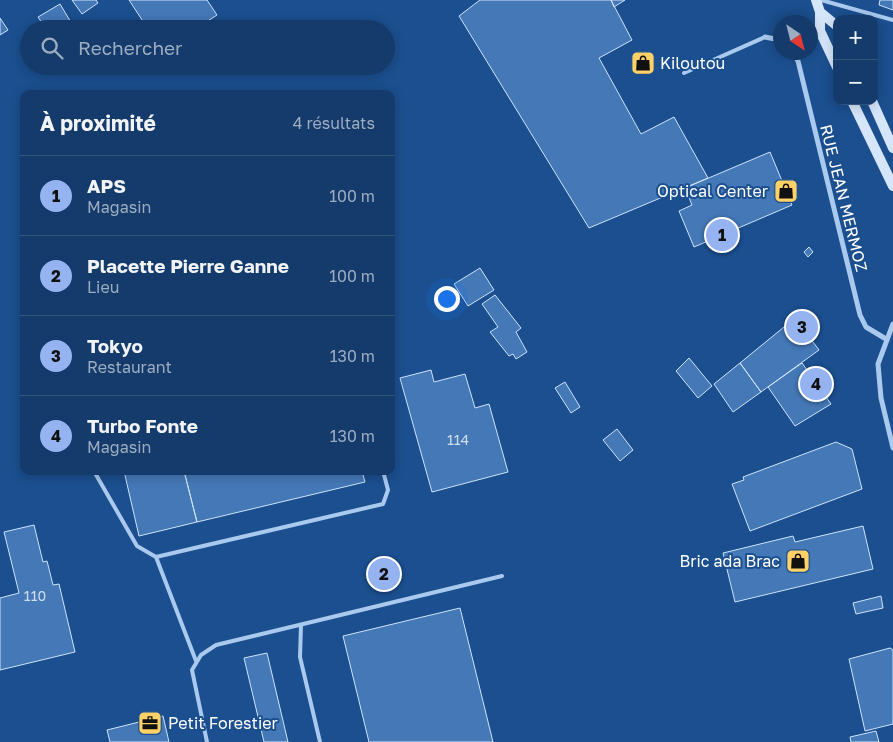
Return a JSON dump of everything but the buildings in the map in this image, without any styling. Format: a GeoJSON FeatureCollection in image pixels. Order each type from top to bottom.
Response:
{"type":"FeatureCollection","features":[{"type":"Feature","properties":{"kind":"main road"},"geometry":{"type":"LineString","coordinates":[[816,0],[820,12],[820,31],[834,60]]}},
{"type":"Feature","properties":{"kind":"main road"},"geometry":{"type":"LineString","coordinates":[[820,12],[833,23]]}},
{"type":"Feature","properties":{"kind":"main road"},"geometry":{"type":"LineString","coordinates":[[854,105],[893,186]]}},
{"type":"Feature","properties":{"kind":"main road"},"geometry":{"type":"LineString","coordinates":[[874,105],[893,148]]}},
{"type":"Feature","properties":{"kind":"street"},"geometry":{"type":"LineString","coordinates":[[765,37],[773,39]]}},
{"type":"Feature","properties":{"kind":"street","name":"RUE JEAN MERMOZ"},"geometry":{"type":"LineString","coordinates":[[797,60],[860,315],[866,327],[886,339]]}},
{"type":"Feature","properties":{"kind":"street"},"geometry":{"type":"LineString","coordinates":[[893,324],[878,364],[881,398],[893,448]]}},
{"type":"Feature","properties":{"kind":"street"},"geometry":{"type":"LineString","coordinates":[[886,339],[893,336]]}},
{"type":"Feature","properties":{"kind":"lane"},"geometry":{"type":"LineString","coordinates":[[821,0],[893,20]]}},
{"type":"Feature","properties":{"kind":"lane"},"geometry":{"type":"LineString","coordinates":[[684,72],[765,37]]}},
{"type":"Feature","properties":{"kind":"lane"},"geometry":{"type":"LineString","coordinates":[[96,475],[136,546],[156,557],[196,661]]}},
{"type":"Feature","properties":{"kind":"lane"},"geometry":{"type":"LineString","coordinates":[[156,557],[383,504],[388,490],[384,475]]}},
{"type":"Feature","properties":{"kind":"lane"},"geometry":{"type":"LineString","coordinates":[[207,742],[195,692],[192,670],[196,661],[216,645],[502,576]]}},
{"type":"Feature","properties":{"kind":"lane"},"geometry":{"type":"LineString","coordinates":[[301,624],[300,657],[320,742]]}},
{"type":"Feature","properties":{"kind":"place","name":"Kiloutou"},"geometry":{"type":"Point","coordinates":[643,63]}},
{"type":"Feature","properties":{"kind":"place","name":"Optical Center"},"geometry":{"type":"Point","coordinates":[786,191]}},
{"type":"Feature","properties":{"kind":"place","name":"APS"},"geometry":{"type":"Point","coordinates":[722,235]}},
{"type":"Feature","properties":{"kind":"place","name":"Tokyo"},"geometry":{"type":"Point","coordinates":[802,327]}},
{"type":"Feature","properties":{"kind":"place","name":"Turbo Fonte"},"geometry":{"type":"Point","coordinates":[816,384]}},
{"type":"Feature","properties":{"kind":"place","name":"Bric ada Brac"},"geometry":{"type":"Point","coordinates":[798,561]}},
{"type":"Feature","properties":{"kind":"place","name":"Placette Pierre Ganne"},"geometry":{"type":"Point","coordinates":[384,574]}},
{"type":"Feature","properties":{"kind":"place","name":"Petit Forestier"},"geometry":{"type":"Point","coordinates":[150,723]}}]}
